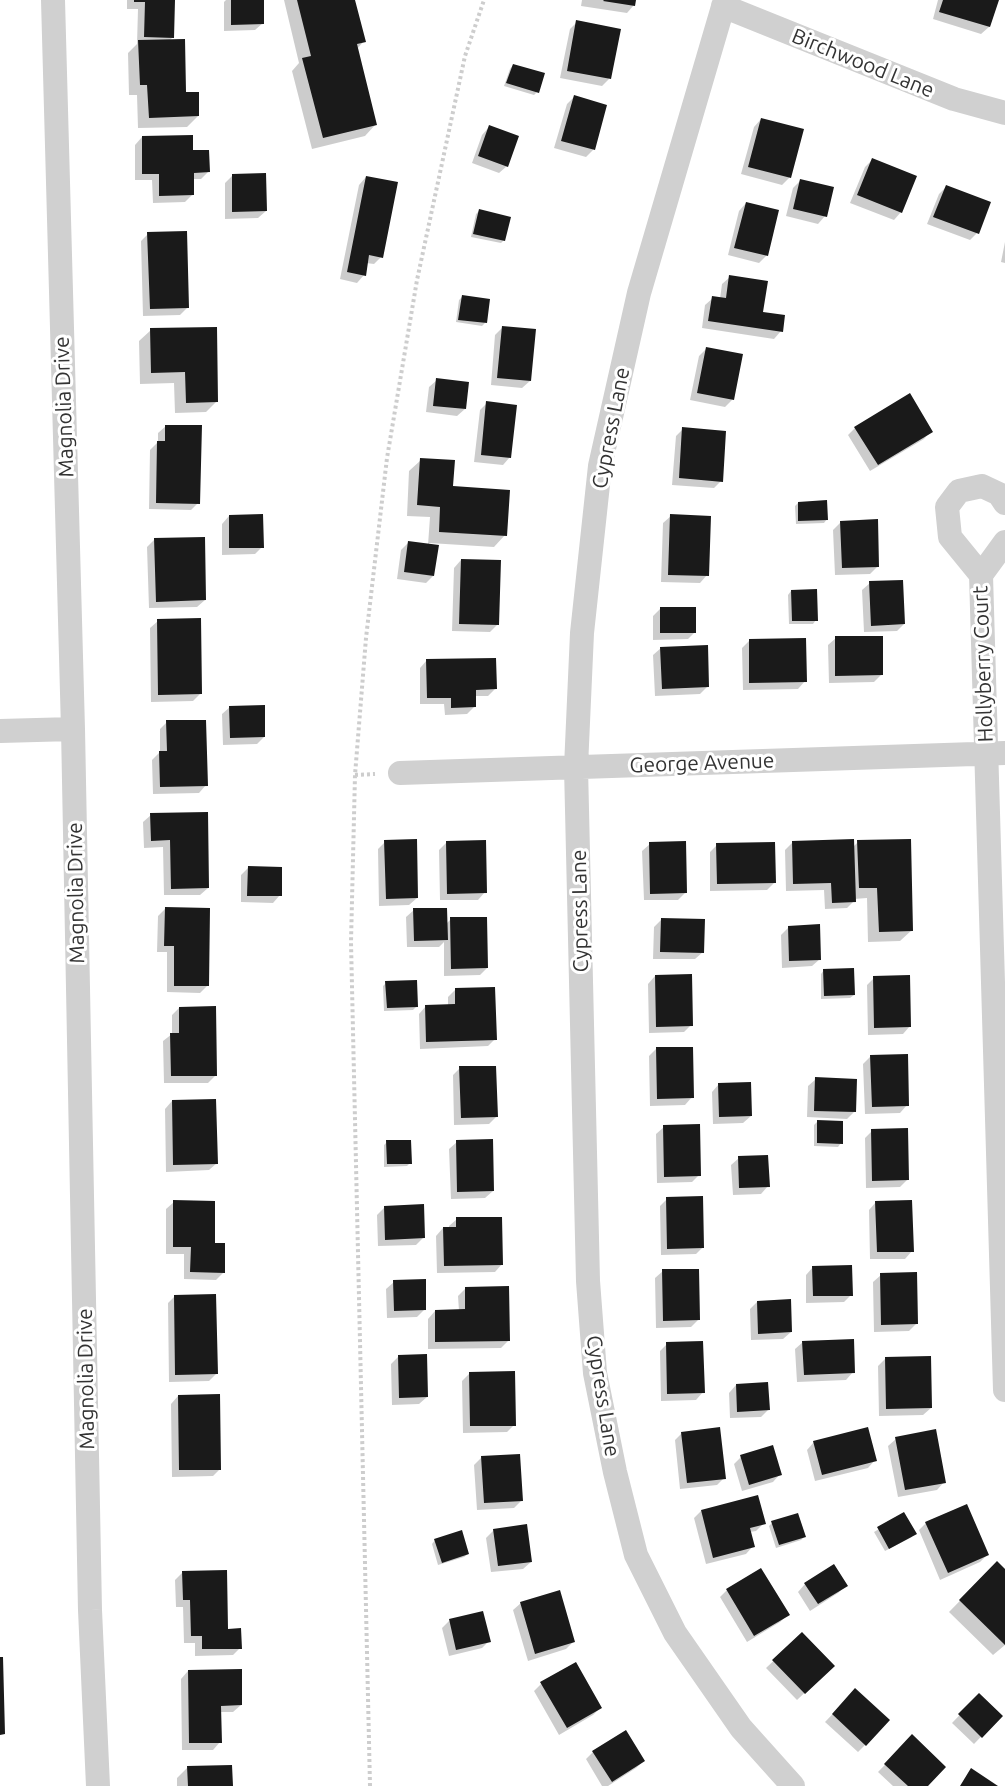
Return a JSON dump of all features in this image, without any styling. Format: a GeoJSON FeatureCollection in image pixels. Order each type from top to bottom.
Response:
{"type":"FeatureCollection","features":[{"type":"Feature","properties":{"kind":"street","name":"Magnolia Drive"},"geometry":{"type":"LineString","coordinates":[[53,0],[73,729],[90,1610],[98,1786]]}},
{"type":"Feature","properties":{"kind":"street","name":"Birchwood Lane"},"geometry":{"type":"LineString","coordinates":[[724,3],[954,99],[1005,113]]}},
{"type":"Feature","properties":{"kind":"street","name":"Cypress Lane"},"geometry":{"type":"LineString","coordinates":[[724,3],[639,293],[600,466],[582,633],[576,767],[588,1281],[595,1373],[615,1472],[636,1555],[675,1633],[741,1728],[793,1786]]}},
{"type":"Feature","properties":{"kind":"street","name":"Hollyberry Court"},"geometry":{"type":"LineString","coordinates":[[1005,503],[999,494],[982,486],[959,490],[947,507],[950,537],[981,575],[996,753],[1005,1390]]}},
{"type":"Feature","properties":{"kind":"street","name":"Hollyberry Court"},"geometry":{"type":"LineString","coordinates":[[981,575],[1005,542]]}},
{"type":"Feature","properties":{"kind":"street"},"geometry":{"type":"LineString","coordinates":[[0,731],[73,729]]}},
{"type":"Feature","properties":{"kind":"street","name":"George Avenue"},"geometry":{"type":"LineString","coordinates":[[400,773],[996,753]]}},
{"type":"Feature","properties":{"kind":"path"},"geometry":{"type":"LineString","coordinates":[[370,1786],[351,942],[355,775],[366,638],[388,447],[417,280],[465,56],[484,0]]}},
{"type":"Feature","properties":{"kind":"building"},"geometry":{"type":"Polygon","coordinates":[[[134,0],[175,0],[174,38],[144,37],[145,2],[134,2],[134,0]]]}},
{"type":"Feature","properties":{"kind":"building"},"geometry":{"type":"Polygon","coordinates":[[[231,0],[264,0],[264,24],[231,25],[231,0]]]}},
{"type":"Feature","properties":{"kind":"building"},"geometry":{"type":"Polygon","coordinates":[[[297,0],[355,0],[366,42],[357,44],[377,125],[323,138],[302,58],[311,56],[297,0]]]}},
{"type":"Feature","properties":{"kind":"building"},"geometry":{"type":"Polygon","coordinates":[[[604,0],[636,0],[635,6],[604,0]]]}},
{"type":"Feature","properties":{"kind":"building"},"geometry":{"type":"Polygon","coordinates":[[[943,0],[999,0],[990,27],[939,12],[943,0]]]}},
{"type":"Feature","properties":{"kind":"building"},"geometry":{"type":"Polygon","coordinates":[[[576,20],[621,29],[611,79],[567,71],[576,20]]]}},
{"type":"Feature","properties":{"kind":"building"},"geometry":{"type":"Polygon","coordinates":[[[185,39],[186,92],[199,92],[199,116],[149,118],[147,85],[140,85],[138,40],[185,39]]]}},
{"type":"Feature","properties":{"kind":"building"},"geometry":{"type":"Polygon","coordinates":[[[513,64],[545,73],[539,93],[506,83],[513,64]]]}},
{"type":"Feature","properties":{"kind":"building"},"geometry":{"type":"Polygon","coordinates":[[[574,95],[607,105],[595,150],[561,141],[574,95]]]}},
{"type":"Feature","properties":{"kind":"building"},"geometry":{"type":"Polygon","coordinates":[[[761,118],[804,129],[791,178],[748,167],[761,118]]]}},
{"type":"Feature","properties":{"kind":"building"},"geometry":{"type":"Polygon","coordinates":[[[489,125],[519,136],[508,167],[478,156],[489,125]]]}},
{"type":"Feature","properties":{"kind":"building"},"geometry":{"type":"Polygon","coordinates":[[[193,135],[193,150],[209,150],[210,172],[194,173],[194,195],[159,196],[159,174],[142,174],[142,136],[193,135]]]}},
{"type":"Feature","properties":{"kind":"building"},"geometry":{"type":"Polygon","coordinates":[[[872,158],[917,176],[902,213],[857,195],[872,158]]]}},
{"type":"Feature","properties":{"kind":"building"},"geometry":{"type":"Polygon","coordinates":[[[266,173],[267,211],[232,212],[232,174],[266,173]]]}},
{"type":"Feature","properties":{"kind":"building"},"geometry":{"type":"Polygon","coordinates":[[[366,176],[398,182],[383,258],[369,255],[366,276],[347,272],[366,176]]]}},
{"type":"Feature","properties":{"kind":"building"},"geometry":{"type":"Polygon","coordinates":[[[800,179],[834,187],[827,217],[793,209],[800,179]]]}},
{"type":"Feature","properties":{"kind":"building"},"geometry":{"type":"Polygon","coordinates":[[[946,185],[991,202],[979,234],[933,217],[946,185]]]}},
{"type":"Feature","properties":{"kind":"building"},"geometry":{"type":"Polygon","coordinates":[[[746,202],[779,210],[768,256],[734,248],[746,202]]]}},
{"type":"Feature","properties":{"kind":"building"},"geometry":{"type":"Polygon","coordinates":[[[479,209],[511,217],[505,241],[473,234],[479,209]]]}},
{"type":"Feature","properties":{"kind":"building"},"geometry":{"type":"Polygon","coordinates":[[[187,231],[189,308],[150,309],[147,232],[187,231]]]}},
{"type":"Feature","properties":{"kind":"building"},"geometry":{"type":"Polygon","coordinates":[[[729,275],[768,281],[763,312],[785,315],[783,332],[708,321],[712,296],[726,298],[729,275]]]}},
{"type":"Feature","properties":{"kind":"building"},"geometry":{"type":"Polygon","coordinates":[[[462,295],[490,299],[487,323],[458,320],[462,295]]]}},
{"type":"Feature","properties":{"kind":"building"},"geometry":{"type":"Polygon","coordinates":[[[502,326],[536,329],[531,381],[497,378],[502,326]]]}},
{"type":"Feature","properties":{"kind":"building"},"geometry":{"type":"Polygon","coordinates":[[[217,327],[218,402],[186,403],[185,372],[151,373],[150,328],[217,327]]]}},
{"type":"Feature","properties":{"kind":"building"},"geometry":{"type":"Polygon","coordinates":[[[706,347],[743,354],[734,400],[697,393],[706,347]]]}},
{"type":"Feature","properties":{"kind":"building"},"geometry":{"type":"Polygon","coordinates":[[[436,378],[469,382],[466,409],[433,406],[436,378]]]}},
{"type":"Feature","properties":{"kind":"building"},"geometry":{"type":"Polygon","coordinates":[[[910,393],[933,432],[878,465],[854,427],[910,393]]]}},
{"type":"Feature","properties":{"kind":"building"},"geometry":{"type":"Polygon","coordinates":[[[486,401],[517,405],[511,458],[481,455],[486,401]]]}},
{"type":"Feature","properties":{"kind":"building"},"geometry":{"type":"Polygon","coordinates":[[[165,425],[202,425],[200,504],[156,503],[157,441],[165,441],[165,425]]]}},
{"type":"Feature","properties":{"kind":"building"},"geometry":{"type":"Polygon","coordinates":[[[682,427],[726,431],[723,482],[679,478],[682,427]]]}},
{"type":"Feature","properties":{"kind":"building"},"geometry":{"type":"Polygon","coordinates":[[[420,458],[455,460],[453,486],[510,490],[507,536],[439,532],[440,507],[417,505],[420,458]]]}},
{"type":"Feature","properties":{"kind":"building"},"geometry":{"type":"Polygon","coordinates":[[[827,500],[828,520],[798,521],[798,502],[827,500]]]}},
{"type":"Feature","properties":{"kind":"building"},"geometry":{"type":"Polygon","coordinates":[[[263,514],[264,548],[229,548],[229,515],[263,514]]]}},
{"type":"Feature","properties":{"kind":"building"},"geometry":{"type":"Polygon","coordinates":[[[670,514],[711,516],[709,576],[668,575],[670,514]]]}},
{"type":"Feature","properties":{"kind":"building"},"geometry":{"type":"Polygon","coordinates":[[[878,519],[879,567],[842,568],[840,521],[878,519]]]}},
{"type":"Feature","properties":{"kind":"building"},"geometry":{"type":"Polygon","coordinates":[[[205,537],[206,600],[156,602],[154,538],[205,537]]]}},
{"type":"Feature","properties":{"kind":"building"},"geometry":{"type":"Polygon","coordinates":[[[408,541],[439,545],[434,576],[404,572],[408,541]]]}},
{"type":"Feature","properties":{"kind":"building"},"geometry":{"type":"Polygon","coordinates":[[[461,559],[501,560],[499,625],[459,624],[461,559]]]}},
{"type":"Feature","properties":{"kind":"building"},"geometry":{"type":"Polygon","coordinates":[[[903,580],[905,624],[871,626],[869,581],[903,580]]]}},
{"type":"Feature","properties":{"kind":"building"},"geometry":{"type":"Polygon","coordinates":[[[817,589],[818,621],[792,621],[791,590],[817,589]]]}},
{"type":"Feature","properties":{"kind":"building"},"geometry":{"type":"Polygon","coordinates":[[[660,607],[696,607],[696,633],[660,633],[660,607]]]}},
{"type":"Feature","properties":{"kind":"building"},"geometry":{"type":"Polygon","coordinates":[[[201,618],[202,694],[158,695],[157,619],[201,618]]]}},
{"type":"Feature","properties":{"kind":"building"},"geometry":{"type":"Polygon","coordinates":[[[835,636],[883,636],[883,675],[835,676],[835,636]]]}},
{"type":"Feature","properties":{"kind":"building"},"geometry":{"type":"Polygon","coordinates":[[[806,638],[807,682],[749,683],[749,639],[806,638]]]}},
{"type":"Feature","properties":{"kind":"building"},"geometry":{"type":"Polygon","coordinates":[[[708,645],[709,687],[662,689],[660,647],[708,645]]]}},
{"type":"Feature","properties":{"kind":"building"},"geometry":{"type":"Polygon","coordinates":[[[496,658],[497,689],[476,690],[476,707],[451,708],[451,698],[427,698],[426,659],[496,658]]]}},
{"type":"Feature","properties":{"kind":"building"},"geometry":{"type":"Polygon","coordinates":[[[265,705],[265,737],[230,738],[229,706],[265,705]]]}},
{"type":"Feature","properties":{"kind":"building"},"geometry":{"type":"Polygon","coordinates":[[[166,720],[206,720],[208,786],[160,787],[159,751],[167,751],[166,720]]]}},
{"type":"Feature","properties":{"kind":"building"},"geometry":{"type":"Polygon","coordinates":[[[208,812],[209,888],[171,889],[170,840],[151,841],[150,813],[208,812]]]}},
{"type":"Feature","properties":{"kind":"building"},"geometry":{"type":"Polygon","coordinates":[[[417,839],[418,898],[386,899],[384,840],[417,839]]]}},
{"type":"Feature","properties":{"kind":"building"},"geometry":{"type":"Polygon","coordinates":[[[854,839],[856,902],[832,903],[831,883],[793,884],[792,841],[854,839]]]}},
{"type":"Feature","properties":{"kind":"building"},"geometry":{"type":"Polygon","coordinates":[[[911,839],[913,931],[879,932],[877,888],[859,888],[857,840],[911,839]]]}},
{"type":"Feature","properties":{"kind":"building"},"geometry":{"type":"Polygon","coordinates":[[[486,840],[487,893],[447,894],[446,841],[486,840]]]}},
{"type":"Feature","properties":{"kind":"building"},"geometry":{"type":"Polygon","coordinates":[[[686,841],[687,893],[650,894],[649,842],[686,841]]]}},
{"type":"Feature","properties":{"kind":"building"},"geometry":{"type":"Polygon","coordinates":[[[775,842],[776,883],[717,884],[716,843],[775,842]]]}},
{"type":"Feature","properties":{"kind":"building"},"geometry":{"type":"Polygon","coordinates":[[[248,866],[282,867],[282,896],[247,896],[248,866]]]}},
{"type":"Feature","properties":{"kind":"building"},"geometry":{"type":"Polygon","coordinates":[[[165,907],[210,908],[209,986],[174,986],[174,946],[164,946],[165,907]]]}},
{"type":"Feature","properties":{"kind":"building"},"geometry":{"type":"Polygon","coordinates":[[[413,908],[447,908],[448,940],[414,941],[413,908]]]}},
{"type":"Feature","properties":{"kind":"building"},"geometry":{"type":"Polygon","coordinates":[[[450,917],[487,917],[488,968],[451,969],[450,917]]]}},
{"type":"Feature","properties":{"kind":"building"},"geometry":{"type":"Polygon","coordinates":[[[661,918],[705,919],[704,953],[660,952],[661,918]]]}},
{"type":"Feature","properties":{"kind":"building"},"geometry":{"type":"Polygon","coordinates":[[[820,924],[821,960],[789,961],[788,926],[820,924]]]}},
{"type":"Feature","properties":{"kind":"building"},"geometry":{"type":"Polygon","coordinates":[[[854,968],[855,995],[824,996],[823,969],[854,968]]]}},
{"type":"Feature","properties":{"kind":"building"},"geometry":{"type":"Polygon","coordinates":[[[692,974],[693,1026],[656,1027],[655,975],[692,974]]]}},
{"type":"Feature","properties":{"kind":"building"},"geometry":{"type":"Polygon","coordinates":[[[910,975],[911,1027],[874,1028],[873,976],[910,975]]]}},
{"type":"Feature","properties":{"kind":"building"},"geometry":{"type":"Polygon","coordinates":[[[417,980],[418,1007],[387,1008],[385,981],[417,980]]]}},
{"type":"Feature","properties":{"kind":"building"},"geometry":{"type":"Polygon","coordinates":[[[495,987],[497,1040],[426,1042],[425,1005],[455,1004],[455,988],[495,987]]]}},
{"type":"Feature","properties":{"kind":"building"},"geometry":{"type":"Polygon","coordinates":[[[216,1006],[217,1076],[171,1076],[170,1033],[179,1033],[179,1007],[216,1006]]]}},
{"type":"Feature","properties":{"kind":"building"},"geometry":{"type":"Polygon","coordinates":[[[656,1047],[693,1047],[694,1098],[657,1099],[656,1047]]]}},
{"type":"Feature","properties":{"kind":"building"},"geometry":{"type":"Polygon","coordinates":[[[908,1054],[909,1106],[872,1107],[870,1055],[908,1054]]]}},
{"type":"Feature","properties":{"kind":"building"},"geometry":{"type":"Polygon","coordinates":[[[459,1066],[496,1066],[498,1117],[461,1118],[459,1066]]]}},
{"type":"Feature","properties":{"kind":"building"},"geometry":{"type":"Polygon","coordinates":[[[815,1077],[857,1079],[856,1112],[814,1111],[815,1077]]]}},
{"type":"Feature","properties":{"kind":"building"},"geometry":{"type":"Polygon","coordinates":[[[751,1082],[752,1116],[719,1117],[718,1083],[751,1082]]]}},
{"type":"Feature","properties":{"kind":"building"},"geometry":{"type":"Polygon","coordinates":[[[216,1099],[218,1164],[173,1165],[172,1100],[216,1099]]]}},
{"type":"Feature","properties":{"kind":"building"},"geometry":{"type":"Polygon","coordinates":[[[817,1120],[843,1121],[843,1144],[817,1143],[817,1120]]]}},
{"type":"Feature","properties":{"kind":"building"},"geometry":{"type":"Polygon","coordinates":[[[700,1124],[701,1176],[664,1177],[663,1125],[700,1124]]]}},
{"type":"Feature","properties":{"kind":"building"},"geometry":{"type":"Polygon","coordinates":[[[908,1128],[909,1180],[872,1181],[871,1129],[908,1128]]]}},
{"type":"Feature","properties":{"kind":"building"},"geometry":{"type":"Polygon","coordinates":[[[493,1139],[494,1191],[457,1192],[456,1140],[493,1139]]]}},
{"type":"Feature","properties":{"kind":"building"},"geometry":{"type":"Polygon","coordinates":[[[386,1140],[411,1140],[412,1164],[387,1164],[386,1140]]]}},
{"type":"Feature","properties":{"kind":"building"},"geometry":{"type":"Polygon","coordinates":[[[768,1155],[770,1187],[739,1188],[738,1156],[768,1155]]]}},
{"type":"Feature","properties":{"kind":"building"},"geometry":{"type":"Polygon","coordinates":[[[703,1196],[704,1248],[667,1249],[666,1197],[703,1196]]]}},
{"type":"Feature","properties":{"kind":"building"},"geometry":{"type":"Polygon","coordinates":[[[173,1200],[215,1201],[215,1243],[225,1243],[225,1273],[190,1272],[191,1247],[173,1247],[173,1200]]]}},
{"type":"Feature","properties":{"kind":"building"},"geometry":{"type":"Polygon","coordinates":[[[912,1200],[914,1252],[877,1252],[875,1201],[912,1200]]]}},
{"type":"Feature","properties":{"kind":"building"},"geometry":{"type":"Polygon","coordinates":[[[424,1204],[425,1238],[385,1240],[384,1206],[424,1204]]]}},
{"type":"Feature","properties":{"kind":"building"},"geometry":{"type":"Polygon","coordinates":[[[456,1217],[502,1217],[503,1265],[444,1266],[443,1227],[456,1227],[456,1217]]]}},
{"type":"Feature","properties":{"kind":"building"},"geometry":{"type":"Polygon","coordinates":[[[852,1265],[853,1296],[813,1296],[812,1266],[852,1265]]]}},
{"type":"Feature","properties":{"kind":"building"},"geometry":{"type":"Polygon","coordinates":[[[662,1269],[699,1269],[700,1320],[663,1321],[662,1269]]]}},
{"type":"Feature","properties":{"kind":"building"},"geometry":{"type":"Polygon","coordinates":[[[917,1272],[918,1324],[881,1325],[880,1273],[917,1272]]]}},
{"type":"Feature","properties":{"kind":"building"},"geometry":{"type":"Polygon","coordinates":[[[426,1279],[426,1310],[394,1311],[393,1280],[426,1279]]]}},
{"type":"Feature","properties":{"kind":"building"},"geometry":{"type":"Polygon","coordinates":[[[509,1286],[510,1341],[435,1342],[435,1310],[465,1309],[465,1287],[509,1286]]]}},
{"type":"Feature","properties":{"kind":"building"},"geometry":{"type":"Polygon","coordinates":[[[216,1294],[218,1374],[175,1375],[174,1295],[216,1294]]]}},
{"type":"Feature","properties":{"kind":"building"},"geometry":{"type":"Polygon","coordinates":[[[791,1299],[792,1332],[758,1334],[757,1301],[791,1299]]]}},
{"type":"Feature","properties":{"kind":"building"},"geometry":{"type":"Polygon","coordinates":[[[854,1339],[855,1373],[804,1375],[802,1341],[854,1339]]]}},
{"type":"Feature","properties":{"kind":"building"},"geometry":{"type":"Polygon","coordinates":[[[703,1341],[705,1393],[667,1394],[666,1342],[703,1341]]]}},
{"type":"Feature","properties":{"kind":"building"},"geometry":{"type":"Polygon","coordinates":[[[427,1354],[428,1397],[399,1398],[398,1355],[427,1354]]]}},
{"type":"Feature","properties":{"kind":"building"},"geometry":{"type":"Polygon","coordinates":[[[931,1356],[932,1408],[886,1409],[885,1357],[931,1356]]]}},
{"type":"Feature","properties":{"kind":"building"},"geometry":{"type":"Polygon","coordinates":[[[515,1371],[516,1426],[470,1426],[469,1372],[515,1371]]]}},
{"type":"Feature","properties":{"kind":"building"},"geometry":{"type":"Polygon","coordinates":[[[768,1382],[770,1410],[737,1412],[736,1384],[768,1382]]]}},
{"type":"Feature","properties":{"kind":"building"},"geometry":{"type":"Polygon","coordinates":[[[220,1394],[221,1470],[179,1470],[178,1395],[220,1394]]]}},
{"type":"Feature","properties":{"kind":"building"},"geometry":{"type":"Polygon","coordinates":[[[720,1427],[726,1479],[687,1483],[681,1432],[720,1427]]]}},
{"type":"Feature","properties":{"kind":"building"},"geometry":{"type":"Polygon","coordinates":[[[868,1427],[877,1461],[822,1475],[813,1441],[868,1427]]]}},
{"type":"Feature","properties":{"kind":"building"},"geometry":{"type":"Polygon","coordinates":[[[936,1429],[946,1483],[905,1490],[895,1437],[936,1429]]]}},
{"type":"Feature","properties":{"kind":"building"},"geometry":{"type":"Polygon","coordinates":[[[773,1445],[782,1475],[749,1485],[740,1455],[773,1445]]]}},
{"type":"Feature","properties":{"kind":"building"},"geometry":{"type":"Polygon","coordinates":[[[520,1454],[523,1501],[484,1503],[481,1456],[520,1454]]]}},
{"type":"Feature","properties":{"kind":"building"},"geometry":{"type":"Polygon","coordinates":[[[758,1495],[766,1524],[750,1528],[755,1547],[713,1558],[701,1510],[758,1495]]]}},
{"type":"Feature","properties":{"kind":"building"},"geometry":{"type":"Polygon","coordinates":[[[967,1504],[989,1555],[948,1573],[925,1522],[967,1504]]]}},
{"type":"Feature","properties":{"kind":"building"},"geometry":{"type":"Polygon","coordinates":[[[904,1512],[917,1534],[889,1549],[877,1527],[904,1512]]]}},
{"type":"Feature","properties":{"kind":"building"},"geometry":{"type":"Polygon","coordinates":[[[798,1513],[806,1537],[779,1545],[771,1521],[798,1513]]]}},
{"type":"Feature","properties":{"kind":"building"},"geometry":{"type":"Polygon","coordinates":[[[527,1524],[532,1562],[498,1566],[493,1529],[527,1524]]]}},
{"type":"Feature","properties":{"kind":"building"},"geometry":{"type":"Polygon","coordinates":[[[462,1530],[469,1554],[442,1563],[434,1539],[462,1530]]]}},
{"type":"Feature","properties":{"kind":"building"},"geometry":{"type":"Polygon","coordinates":[[[997,1561],[1005,1569],[1005,1645],[959,1600],[997,1561]]]}},
{"type":"Feature","properties":{"kind":"building"},"geometry":{"type":"Polygon","coordinates":[[[834,1564],[848,1586],[818,1604],[804,1583],[834,1564]]]}},
{"type":"Feature","properties":{"kind":"building"},"geometry":{"type":"Polygon","coordinates":[[[761,1568],[790,1615],[754,1636],[726,1589],[761,1568]]]}},
{"type":"Feature","properties":{"kind":"building"},"geometry":{"type":"Polygon","coordinates":[[[227,1570],[228,1629],[241,1628],[242,1649],[202,1649],[202,1636],[191,1636],[190,1600],[183,1600],[182,1571],[227,1570]]]}},
{"type":"Feature","properties":{"kind":"building"},"geometry":{"type":"Polygon","coordinates":[[[560,1590],[575,1642],[535,1654],[520,1602],[560,1590]]]}},
{"type":"Feature","properties":{"kind":"building"},"geometry":{"type":"Polygon","coordinates":[[[483,1611],[491,1642],[456,1650],[449,1619],[483,1611]]]}},
{"type":"Feature","properties":{"kind":"building"},"geometry":{"type":"Polygon","coordinates":[[[802,1632],[835,1666],[805,1694],[772,1660],[802,1632]]]}},
{"type":"Feature","properties":{"kind":"building"},"geometry":{"type":"Polygon","coordinates":[[[0,1657],[3,1657],[5,1734],[0,1735],[0,1657]]]}},
{"type":"Feature","properties":{"kind":"building"},"geometry":{"type":"Polygon","coordinates":[[[576,1662],[602,1708],[567,1728],[540,1682],[576,1662]]]}},
{"type":"Feature","properties":{"kind":"building"},"geometry":{"type":"Polygon","coordinates":[[[242,1669],[242,1705],[221,1706],[222,1743],[189,1743],[188,1670],[242,1669]]]}},
{"type":"Feature","properties":{"kind":"building"},"geometry":{"type":"Polygon","coordinates":[[[855,1688],[890,1720],[866,1746],[832,1714],[855,1688]]]}},
{"type":"Feature","properties":{"kind":"building"},"geometry":{"type":"Polygon","coordinates":[[[979,1693],[1003,1716],[982,1738],[958,1714],[979,1693]]]}},
{"type":"Feature","properties":{"kind":"building"},"geometry":{"type":"Polygon","coordinates":[[[626,1730],[645,1761],[612,1782],[592,1751],[626,1730]]]}},
{"type":"Feature","properties":{"kind":"building"},"geometry":{"type":"Polygon","coordinates":[[[912,1734],[946,1767],[928,1786],[908,1786],[884,1764],[912,1734]]]}},
{"type":"Feature","properties":{"kind":"building"},"geometry":{"type":"Polygon","coordinates":[[[232,1765],[233,1786],[188,1786],[187,1766],[232,1765]]]}},
{"type":"Feature","properties":{"kind":"building"},"geometry":{"type":"Polygon","coordinates":[[[971,1768],[998,1786],[960,1786],[971,1768]]]}}]}
